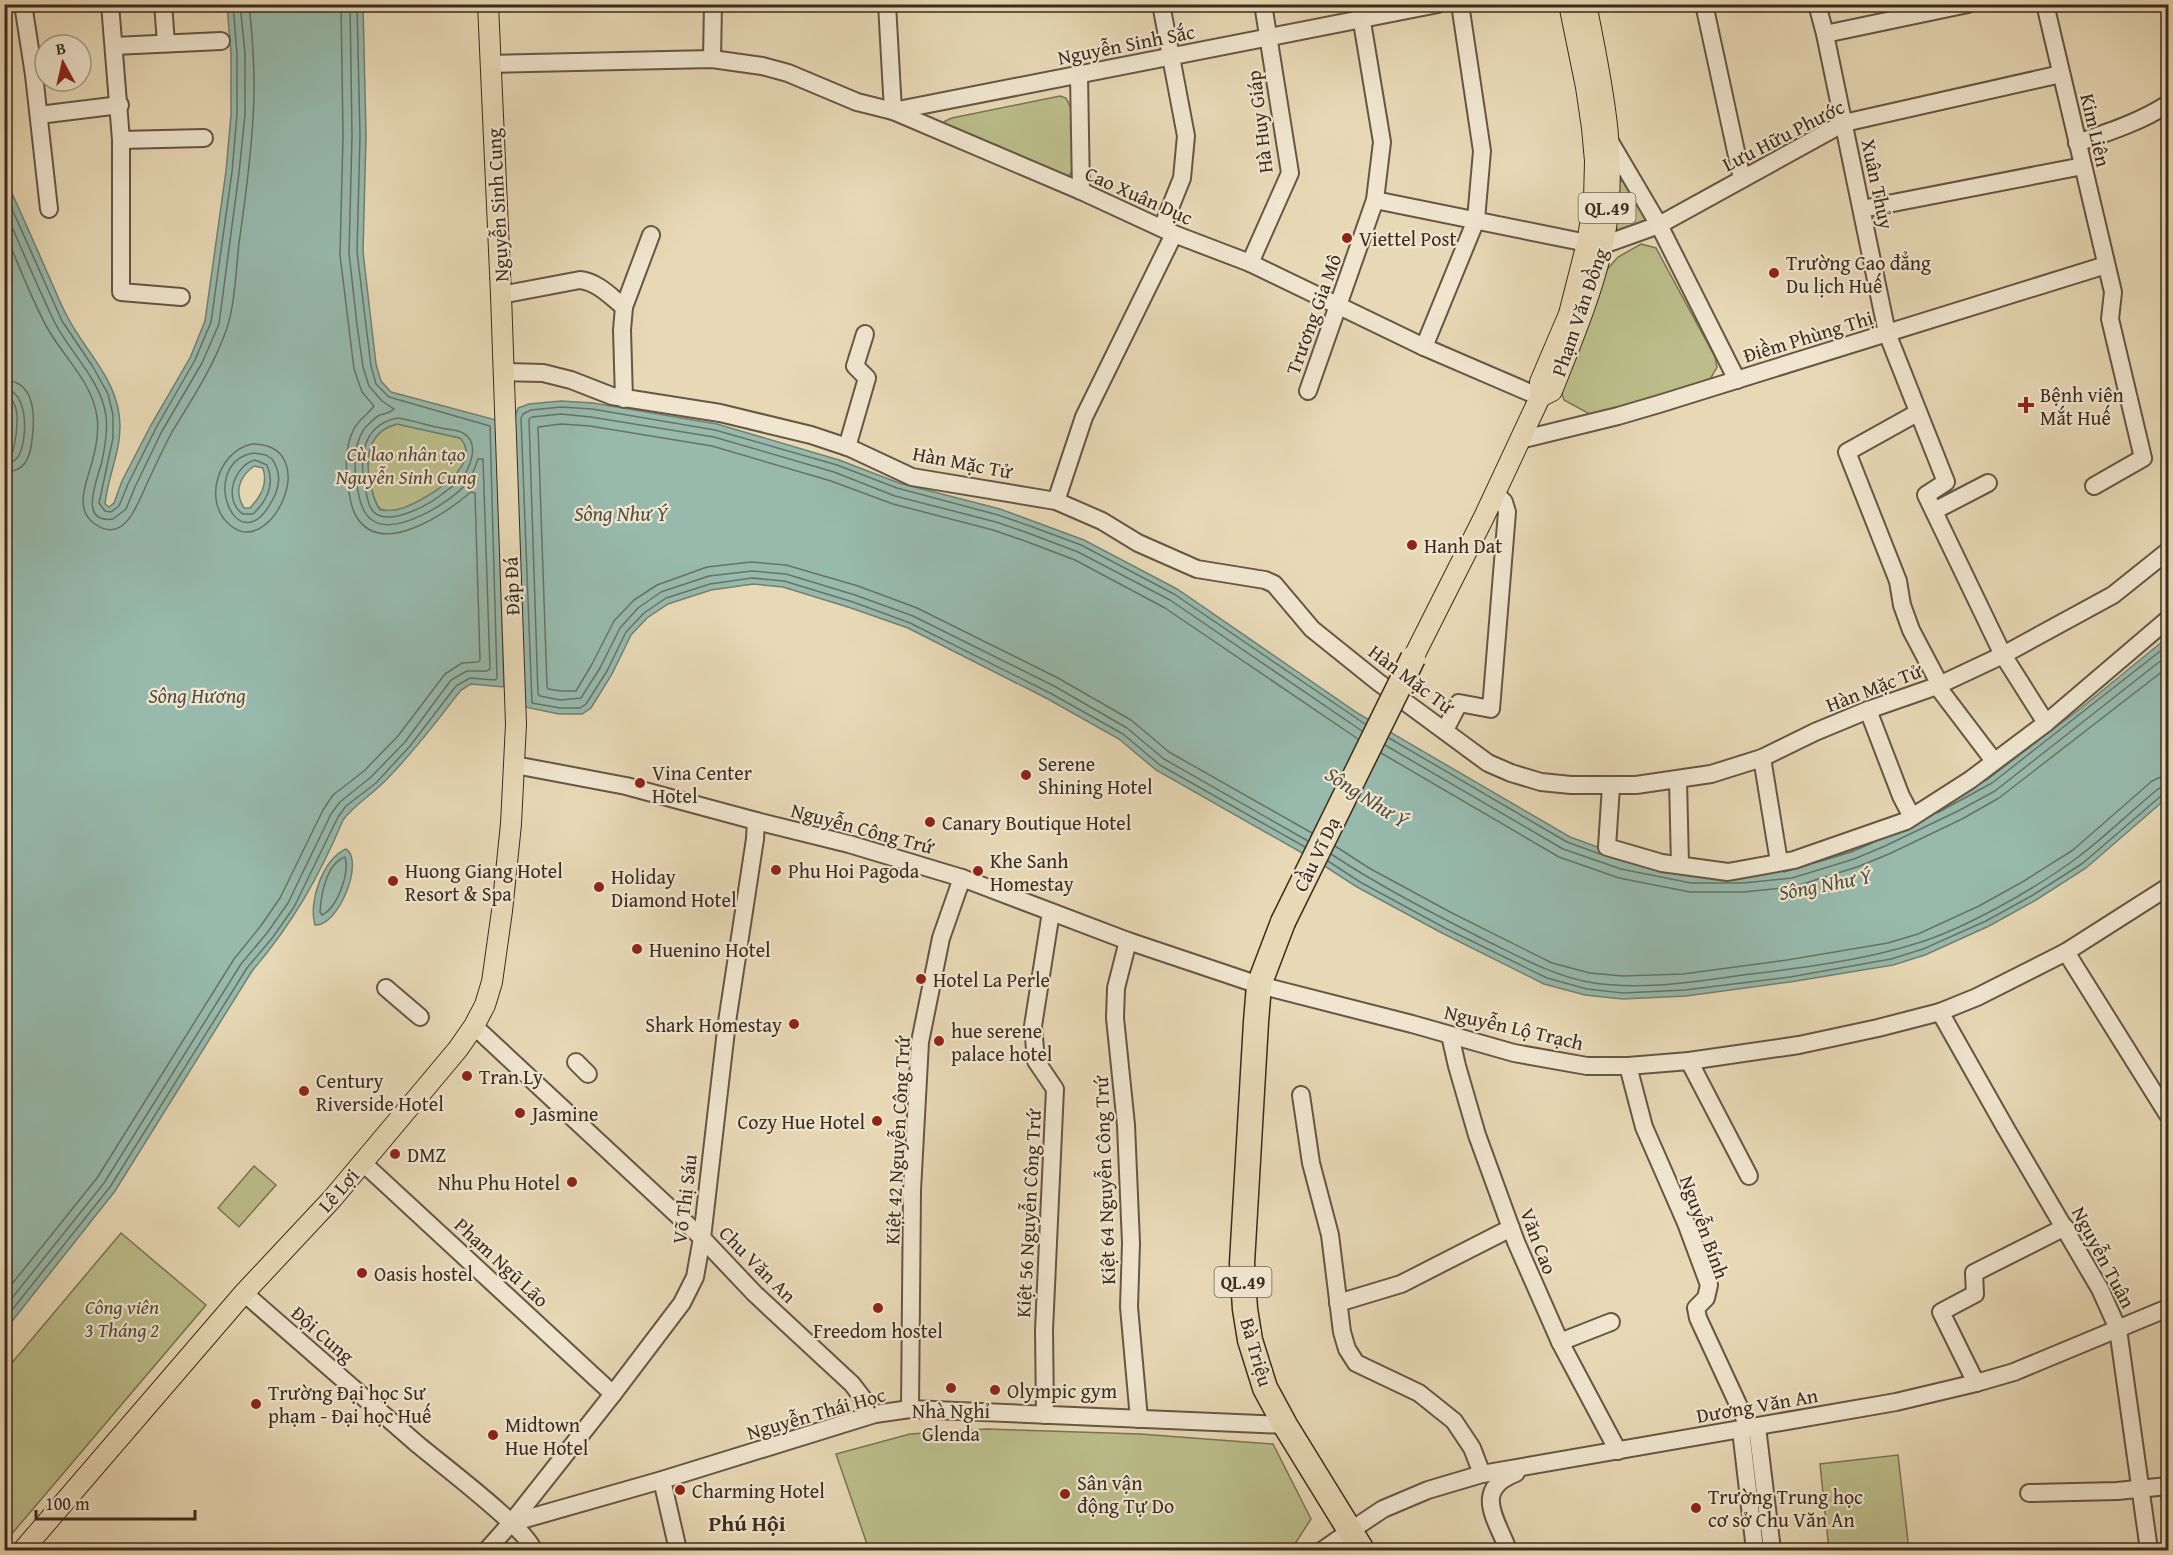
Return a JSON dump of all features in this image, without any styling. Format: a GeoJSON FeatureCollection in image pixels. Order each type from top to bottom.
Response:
{"type":"FeatureCollection","features":[{"type":"Feature","properties":{"kind":"highway","name":"Cầu Vĩ Dạ"},"geometry":{"type":"LineString","coordinates":[[1259,985],[1283,922],[1413,658]]}},
{"type":"Feature","properties":{"kind":"highway","name":"Bà Triệu"},"geometry":{"type":"LineString","coordinates":[[1259,985],[1242,1263],[1250,1340],[1265,1388],[1350,1544]]}},
{"type":"Feature","properties":{"kind":"main road","name":"Nguyễn Sinh Cung"},"geometry":{"type":"LineString","coordinates":[[488,4],[505,406]]}},
{"type":"Feature","properties":{"kind":"main road","name":"Phạm Văn Đồng"},"geometry":{"type":"LineString","coordinates":[[1569,4],[1586,87],[1595,161],[1595,244]]}},
{"type":"Feature","properties":{"kind":"main road","name":"Phạm Văn Đồng"},"geometry":{"type":"LineString","coordinates":[[1413,658],[1540,397],[1552,391],[1581,317],[1611,164],[1601,81],[1586,4]]}},
{"type":"Feature","properties":{"kind":"main road","name":"Đập Đá"},"geometry":{"type":"LineString","coordinates":[[505,406],[516,703],[515,765]]}},
{"type":"Feature","properties":{"kind":"main road","name":"Lê Lợi"},"geometry":{"type":"LineString","coordinates":[[24,1551],[244,1293],[362,1162],[458,1049],[474,1026],[485,1005],[497,955],[515,765]]}},
{"type":"Feature","properties":{"kind":"street"},"geometry":{"type":"LineString","coordinates":[[23,4],[39,115],[49,209]]}},
{"type":"Feature","properties":{"kind":"street"},"geometry":{"type":"LineString","coordinates":[[110,4],[120,105],[121,292],[181,297]]}},
{"type":"Feature","properties":{"kind":"street"},"geometry":{"type":"LineString","coordinates":[[163,4],[166,43]]}},
{"type":"Feature","properties":{"kind":"street"},"geometry":{"type":"LineString","coordinates":[[712,59],[713,4]]}},
{"type":"Feature","properties":{"kind":"street"},"geometry":{"type":"LineString","coordinates":[[887,4],[893,111]]}},
{"type":"Feature","properties":{"kind":"street"},"geometry":{"type":"LineString","coordinates":[[1056,501],[1084,417],[1168,231],[1182,178],[1186,136],[1161,4]]}},
{"type":"Feature","properties":{"kind":"street","name":"Hà Huy Giáp"},"geometry":{"type":"LineString","coordinates":[[1250,263],[1290,173],[1263,4]]}},
{"type":"Feature","properties":{"kind":"street","name":"Nguyễn Sinh Sắc"},"geometry":{"type":"LineString","coordinates":[[893,111],[1270,37],[1360,12],[1438,4]]}},
{"type":"Feature","properties":{"kind":"street"},"geometry":{"type":"LineString","coordinates":[[1424,347],[1476,220],[1482,151],[1460,4]]}},
{"type":"Feature","properties":{"kind":"street"},"geometry":{"type":"LineString","coordinates":[[1704,4],[1742,179]]}},
{"type":"Feature","properties":{"kind":"street","name":"Xuân Thủy"},"geometry":{"type":"LineString","coordinates":[[1817,4],[1887,333],[1946,482],[1926,495],[1934,510]]}},
{"type":"Feature","properties":{"kind":"street"},"geometry":{"type":"LineString","coordinates":[[1825,34],[1968,4]]}},
{"type":"Feature","properties":{"kind":"street","name":"Kim Liên"},"geometry":{"type":"LineString","coordinates":[[2045,4],[2113,292],[2109,319],[2143,458],[2094,486]]}},
{"type":"Feature","properties":{"kind":"street","name":"Trương Gia Mô"},"geometry":{"type":"LineString","coordinates":[[1308,390],[1375,200],[1382,142],[1360,12]]}},
{"type":"Feature","properties":{"kind":"street"},"geometry":{"type":"LineString","coordinates":[[114,46],[221,41]]}},
{"type":"Feature","properties":{"kind":"street","name":"Cao Xuân Dục"},"geometry":{"type":"LineString","coordinates":[[490,64],[712,59],[762,66],[788,73],[857,102],[893,111],[1168,231],[1250,263],[1424,347],[1540,397]]}},
{"type":"Feature","properties":{"kind":"street","name":"Lưu Hữu Phước"},"geometry":{"type":"LineString","coordinates":[[1595,244],[1659,225],[1844,123],[2061,74]]}},
{"type":"Feature","properties":{"kind":"street"},"geometry":{"type":"LineString","coordinates":[[1079,75],[1081,192]]}},
{"type":"Feature","properties":{"kind":"street"},"geometry":{"type":"LineString","coordinates":[[2077,143],[2117,130],[2150,116],[2169,104]]}},
{"type":"Feature","properties":{"kind":"street"},"geometry":{"type":"LineString","coordinates":[[39,115],[120,105]]}},
{"type":"Feature","properties":{"kind":"street"},"geometry":{"type":"LineString","coordinates":[[121,140],[204,138]]}},
{"type":"Feature","properties":{"kind":"street"},"geometry":{"type":"LineString","coordinates":[[1609,140],[1659,225],[1737,380]]}},
{"type":"Feature","properties":{"kind":"street"},"geometry":{"type":"LineString","coordinates":[[1862,209],[2083,166]]}},
{"type":"Feature","properties":{"kind":"street"},"geometry":{"type":"LineString","coordinates":[[1375,200],[1595,244]]}},
{"type":"Feature","properties":{"kind":"street"},"geometry":{"type":"LineString","coordinates":[[624,399],[622,330],[624,308],[651,235]]}},
{"type":"Feature","properties":{"kind":"street","name":"Điềm Phùng Thị"},"geometry":{"type":"LineString","coordinates":[[1520,440],[1618,416],[2106,265]]}},
{"type":"Feature","properties":{"kind":"street"},"geometry":{"type":"LineString","coordinates":[[501,295],[580,280],[596,285],[624,308]]}},
{"type":"Feature","properties":{"kind":"street"},"geometry":{"type":"LineString","coordinates":[[847,447],[867,378],[855,366],[865,334]]}},
{"type":"Feature","properties":{"kind":"street","name":"Hàn Mặc Tử"},"geometry":{"type":"LineString","coordinates":[[503,372],[543,374],[572,380],[624,399],[720,413],[811,435],[847,447],[912,477],[1056,501],[1102,520],[1138,543],[1197,569],[1265,580],[1274,584],[1312,629],[1378,682],[1488,763],[1510,773],[1541,782],[1571,785],[1636,785],[1711,774],[1762,758],[1815,732],[1868,710],[1938,686],[2003,655],[2113,595],[2169,551]]}},
{"type":"Feature","properties":{"kind":"street"},"geometry":{"type":"LineString","coordinates":[[1917,413],[1847,452],[1898,581],[1902,605],[1911,630],[1938,686],[1994,761]]}},
{"type":"Feature","properties":{"kind":"street"},"geometry":{"type":"LineString","coordinates":[[1988,483],[1934,510],[2003,655],[2046,723]]}},
{"type":"Feature","properties":{"kind":"street"},"geometry":{"type":"LineString","coordinates":[[1445,730],[1459,703],[1491,709],[1507,512],[1504,502],[1495,493]]}},
{"type":"Feature","properties":{"kind":"street"},"geometry":{"type":"LineString","coordinates":[[1611,786],[1607,847],[1662,863],[1728,872],[1794,860],[1906,821],[1970,780],[2046,723],[2169,619]]}},
{"type":"Feature","properties":{"kind":"street"},"geometry":{"type":"LineString","coordinates":[[1868,710],[1901,796],[1912,817]]}},
{"type":"Feature","properties":{"kind":"street"},"geometry":{"type":"LineString","coordinates":[[1762,758],[1779,862]]}},
{"type":"Feature","properties":{"kind":"street","name":"Nguyễn Công Trứ"},"geometry":{"type":"LineString","coordinates":[[515,765],[626,786],[756,822],[849,844],[962,878],[1128,941],[1259,985]]}},
{"type":"Feature","properties":{"kind":"street"},"geometry":{"type":"LineString","coordinates":[[1678,780],[1680,865]]}},
{"type":"Feature","properties":{"kind":"street","name":"Võ Thị Sáu"},"geometry":{"type":"LineString","coordinates":[[487,1551],[512,1523],[613,1394],[681,1304],[695,1277],[702,1238],[727,1022],[756,822]]}},
{"type":"Feature","properties":{"kind":"street","name":"Kiệt 42 Nguyễn Công Trứ"},"geometry":{"type":"LineString","coordinates":[[910,1409],[912,1190],[920,1042],[941,938],[962,878]]}},
{"type":"Feature","properties":{"kind":"street","name":"Nguyễn Lộ Trạch"},"geometry":{"type":"LineString","coordinates":[[1259,985],[1514,1053],[1560,1063],[1587,1066],[1628,1066],[1689,1062],[1799,1045],[1940,1012],[1977,997],[2066,952],[2169,887]]}},
{"type":"Feature","properties":{"kind":"street","name":"Kiệt 56 Nguyễn Công Trứ"},"geometry":{"type":"LineString","coordinates":[[1045,1415],[1044,1330],[1055,1089],[1036,1061],[1033,1026],[1051,912]]}},
{"type":"Feature","properties":{"kind":"street","name":"Kiệt 64 Nguyễn Công Trứ"},"geometry":{"type":"LineString","coordinates":[[1128,941],[1116,988],[1115,1018],[1126,1125],[1131,1243],[1129,1307],[1139,1419]]}},
{"type":"Feature","properties":{"kind":"street"},"geometry":{"type":"LineString","coordinates":[[2066,952],[2169,1115]]}},
{"type":"Feature","properties":{"kind":"street"},"geometry":{"type":"LineString","coordinates":[[386,988],[420,1017]]}},
{"type":"Feature","properties":{"kind":"street","name":"Nguyễn Tuân"},"geometry":{"type":"LineString","coordinates":[[1940,1012],[2100,1289],[2118,1329],[2149,1551]]}},
{"type":"Feature","properties":{"kind":"street","name":"Chu Văn An"},"geometry":{"type":"LineString","coordinates":[[474,1026],[702,1238],[755,1294],[852,1384],[875,1414]]}},
{"type":"Feature","properties":{"kind":"street","name":"Văn Cao"},"geometry":{"type":"LineString","coordinates":[[1450,1035],[1477,1135],[1511,1228],[1560,1342],[1618,1451]]}},
{"type":"Feature","properties":{"kind":"street"},"geometry":{"type":"LineString","coordinates":[[576,1062],[588,1074]]}},
{"type":"Feature","properties":{"kind":"street"},"geometry":{"type":"LineString","coordinates":[[1689,1062],[1749,1176]]}},
{"type":"Feature","properties":{"kind":"street","name":"Nguyễn Bính"},"geometry":{"type":"LineString","coordinates":[[1628,1066],[1644,1127],[1686,1223],[1709,1285],[1706,1298],[1696,1308],[1698,1318],[1749,1428]]}},
{"type":"Feature","properties":{"kind":"street"},"geometry":{"type":"LineString","coordinates":[[1301,1095],[1311,1163],[1330,1235],[1345,1341],[1356,1363],[1419,1393],[1454,1421],[1472,1448],[1482,1474]]}},
{"type":"Feature","properties":{"kind":"street","name":"Phạm Ngũ Lão"},"geometry":{"type":"LineString","coordinates":[[362,1162],[613,1394]]}},
{"type":"Feature","properties":{"kind":"street"},"geometry":{"type":"LineString","coordinates":[[1976,1383],[1941,1312],[1975,1294],[1974,1273],[2065,1227]]}},
{"type":"Feature","properties":{"kind":"street"},"geometry":{"type":"LineString","coordinates":[[1338,1303],[1401,1284],[1511,1228]]}},
{"type":"Feature","properties":{"kind":"street","name":"Đội Cung"},"geometry":{"type":"LineString","coordinates":[[244,1293],[418,1445],[512,1523],[532,1545],[533,1551]]}},
{"type":"Feature","properties":{"kind":"street","name":"Dương Văn An"},"geometry":{"type":"LineString","coordinates":[[1323,1551],[1350,1544],[1383,1509],[1428,1490],[1482,1474],[1896,1402],[1976,1383],[2014,1372],[2169,1308]]}},
{"type":"Feature","properties":{"kind":"street"},"geometry":{"type":"LineString","coordinates":[[1560,1342],[1611,1322]]}},
{"type":"Feature","properties":{"kind":"street","name":"Nguyễn Thái Học"},"geometry":{"type":"LineString","coordinates":[[512,1523],[662,1480],[875,1414],[910,1409],[1285,1425]]}},
{"type":"Feature","properties":{"kind":"street"},"geometry":{"type":"LineString","coordinates":[[1749,1428],[1772,1544],[1754,1545],[1749,1428]]}},
{"type":"Feature","properties":{"kind":"street"},"geometry":{"type":"LineString","coordinates":[[1508,1551],[1490,1503],[1492,1494],[1505,1478],[1536,1464]]}},
{"type":"Feature","properties":{"kind":"street"},"geometry":{"type":"LineString","coordinates":[[662,1480],[678,1551]]}},
{"type":"Feature","properties":{"kind":"street"},"geometry":{"type":"LineString","coordinates":[[2029,1493],[2169,1486]]}},
{"type":"Feature","properties":{"kind":"green space"},"geometry":{"type":"Polygon","coordinates":[[[1060,96],[1066,98],[1072,110],[1072,172],[1066,179],[943,124],[952,118],[1060,96]]]}},
{"type":"Feature","properties":{"kind":"green space"},"geometry":{"type":"Polygon","coordinates":[[[1621,181],[1628,182],[1650,217],[1645,225],[1619,231],[1612,224],[1614,184],[1621,181]]]}},
{"type":"Feature","properties":{"kind":"green space"},"geometry":{"type":"Polygon","coordinates":[[[1641,244],[1656,248],[1715,357],[1717,367],[1709,381],[1595,417],[1564,400],[1561,391],[1605,272],[1618,257],[1641,244]]]}},
{"type":"Feature","properties":{"kind":"green space","name":"Cù lao nhân tạo Nguyễn Sinh Cung"},"geometry":{"type":"Polygon","coordinates":[[[397,424],[460,438],[466,449],[464,461],[446,484],[418,502],[390,511],[380,509],[375,502],[369,477],[368,458],[370,449],[379,434],[397,424]]]}},
{"type":"Feature","properties":{"kind":"green space"},"geometry":{"type":"Polygon","coordinates":[[[254,1166],[276,1185],[239,1227],[218,1208],[254,1166]]]}},
{"type":"Feature","properties":{"kind":"green space","name":"Công viên 3 Tháng 2"},"geometry":{"type":"Polygon","coordinates":[[[121,1233],[206,1305],[5,1542],[5,1371],[121,1233]]]}},
{"type":"Feature","properties":{"kind":"green space","name":"Sân vận động Tự Do"},"geometry":{"type":"Polygon","coordinates":[[[986,1429],[1140,1434],[1273,1444],[1311,1519],[1291,1550],[869,1550],[836,1454],[910,1434],[986,1429]]]}},
{"type":"Feature","properties":{"kind":"green space"},"geometry":{"type":"Polygon","coordinates":[[[1898,1455],[1909,1550],[1829,1550],[1820,1464],[1898,1455]]]}},
{"type":"Feature","properties":{"kind":"water","name":"Sông Hương"},"geometry":{"type":"Polygon","coordinates":[[[227,5],[363,5],[366,136],[363,252],[376,364],[381,381],[391,392],[496,420],[504,687],[471,684],[461,690],[397,768],[343,820],[304,899],[252,971],[115,1191],[5,1330],[4,462],[10,429],[9,413],[4,397],[4,176],[65,313],[105,376],[116,401],[120,426],[118,448],[105,504],[109,507],[114,503],[122,481],[151,425],[190,358],[205,321],[226,171],[231,115],[231,54],[227,5]],[[397,424],[379,434],[370,449],[368,458],[373,496],[380,510],[400,509],[425,497],[450,480],[465,459],[466,448],[460,438],[397,424]],[[254,466],[245,475],[240,485],[239,496],[244,508],[250,508],[254,504],[264,485],[263,468],[254,466]]]}},
{"type":"Feature","properties":{"kind":"water","name":"Sông Như Ý"},"geometry":{"type":"Polygon","coordinates":[[[561,401],[593,403],[717,424],[839,460],[899,483],[1000,509],[1084,540],[1177,589],[1359,714],[1570,837],[1625,857],[1743,870],[1952,799],[1988,779],[2081,708],[2168,637],[2168,797],[2086,868],[2036,900],[1989,926],[1925,955],[1893,965],[1686,996],[1623,999],[1585,995],[1544,984],[1357,887],[1320,863],[1156,770],[1119,739],[1048,699],[908,628],[783,587],[753,584],[711,590],[668,604],[647,618],[631,635],[612,674],[591,708],[582,714],[559,714],[525,707],[515,417],[518,408],[529,404],[561,401]]]}},
{"type":"Feature","properties":{"kind":"water"},"geometry":{"type":"Polygon","coordinates":[[[346,849],[351,856],[352,866],[351,879],[346,892],[332,916],[324,923],[315,925],[314,905],[319,882],[330,862],[346,849]]]}},
{"type":"Feature","properties":{"kind":"place","name":"Viettel Post"},"geometry":{"type":"Point","coordinates":[1347,238]}},
{"type":"Feature","properties":{"kind":"place","name":"Trường Cao đẳng Du lịch Huế"},"geometry":{"type":"Point","coordinates":[1774,273]}},
{"type":"Feature","properties":{"kind":"place","name":"Bệnh viện Mắt Huế"},"geometry":{"type":"Point","coordinates":[2026,405]}},
{"type":"Feature","properties":{"kind":"place","name":"Hanh Dat"},"geometry":{"type":"Point","coordinates":[1412,545]}},
{"type":"Feature","properties":{"kind":"place","name":"Serene Shining Hotel"},"geometry":{"type":"Point","coordinates":[1026,775]}},
{"type":"Feature","properties":{"kind":"place","name":"Vina Center Hotel"},"geometry":{"type":"Point","coordinates":[640,783]}},
{"type":"Feature","properties":{"kind":"place","name":"Canary Boutique Hotel"},"geometry":{"type":"Point","coordinates":[930,822]}},
{"type":"Feature","properties":{"kind":"place","name":"Phu Hoi Pagoda"},"geometry":{"type":"Point","coordinates":[776,870]}},
{"type":"Feature","properties":{"kind":"place","name":"Khe Sanh Homestay"},"geometry":{"type":"Point","coordinates":[978,871]}},
{"type":"Feature","properties":{"kind":"place","name":"Huong Giang Hotel Resort & Spa"},"geometry":{"type":"Point","coordinates":[393,881]}},
{"type":"Feature","properties":{"kind":"place","name":"Holiday Diamond Hotel"},"geometry":{"type":"Point","coordinates":[599,887]}},
{"type":"Feature","properties":{"kind":"place","name":"Huenino Hotel"},"geometry":{"type":"Point","coordinates":[637,949]}},
{"type":"Feature","properties":{"kind":"place","name":"Hotel La Perle"},"geometry":{"type":"Point","coordinates":[921,979]}},
{"type":"Feature","properties":{"kind":"place","name":"Shark Homestay"},"geometry":{"type":"Point","coordinates":[794,1024]}},
{"type":"Feature","properties":{"kind":"place","name":"hue serene palace hotel"},"geometry":{"type":"Point","coordinates":[939,1041]}},
{"type":"Feature","properties":{"kind":"place","name":"Tran Ly"},"geometry":{"type":"Point","coordinates":[467,1076]}},
{"type":"Feature","properties":{"kind":"place","name":"Century Riverside Hotel"},"geometry":{"type":"Point","coordinates":[304,1091]}},
{"type":"Feature","properties":{"kind":"place","name":"Jasmine"},"geometry":{"type":"Point","coordinates":[520,1113]}},
{"type":"Feature","properties":{"kind":"place","name":"Cozy Hue Hotel"},"geometry":{"type":"Point","coordinates":[877,1121]}},
{"type":"Feature","properties":{"kind":"place","name":"DMZ"},"geometry":{"type":"Point","coordinates":[395,1154]}},
{"type":"Feature","properties":{"kind":"place","name":"Nhu Phu Hotel"},"geometry":{"type":"Point","coordinates":[572,1182]}},
{"type":"Feature","properties":{"kind":"place","name":"Oasis hostel"},"geometry":{"type":"Point","coordinates":[362,1273]}},
{"type":"Feature","properties":{"kind":"place","name":"Freedom hostel"},"geometry":{"type":"Point","coordinates":[878,1308]}},
{"type":"Feature","properties":{"kind":"place","name":"Nhà Nghỉ Glenda"},"geometry":{"type":"Point","coordinates":[951,1388]}},
{"type":"Feature","properties":{"kind":"place","name":"Olympic gym"},"geometry":{"type":"Point","coordinates":[995,1390]}},
{"type":"Feature","properties":{"kind":"place","name":"Trường Đại học Sư phạm - Đại học Huế"},"geometry":{"type":"Point","coordinates":[256,1404]}},
{"type":"Feature","properties":{"kind":"place","name":"Midtown Hue Hotel"},"geometry":{"type":"Point","coordinates":[493,1435]}},
{"type":"Feature","properties":{"kind":"place","name":"Charming Hotel"},"geometry":{"type":"Point","coordinates":[680,1490]}},
{"type":"Feature","properties":{"kind":"place","name":"Sân vận động Tự Do"},"geometry":{"type":"Point","coordinates":[1065,1494]}},
{"type":"Feature","properties":{"kind":"place","name":"Trường Trung học cơ sở Chu Văn An"},"geometry":{"type":"Point","coordinates":[1696,1508]}},
{"type":"Feature","properties":{"kind":"district","name":"Phú Hội"},"geometry":{"type":"Point","coordinates":[747,1523]}}]}
